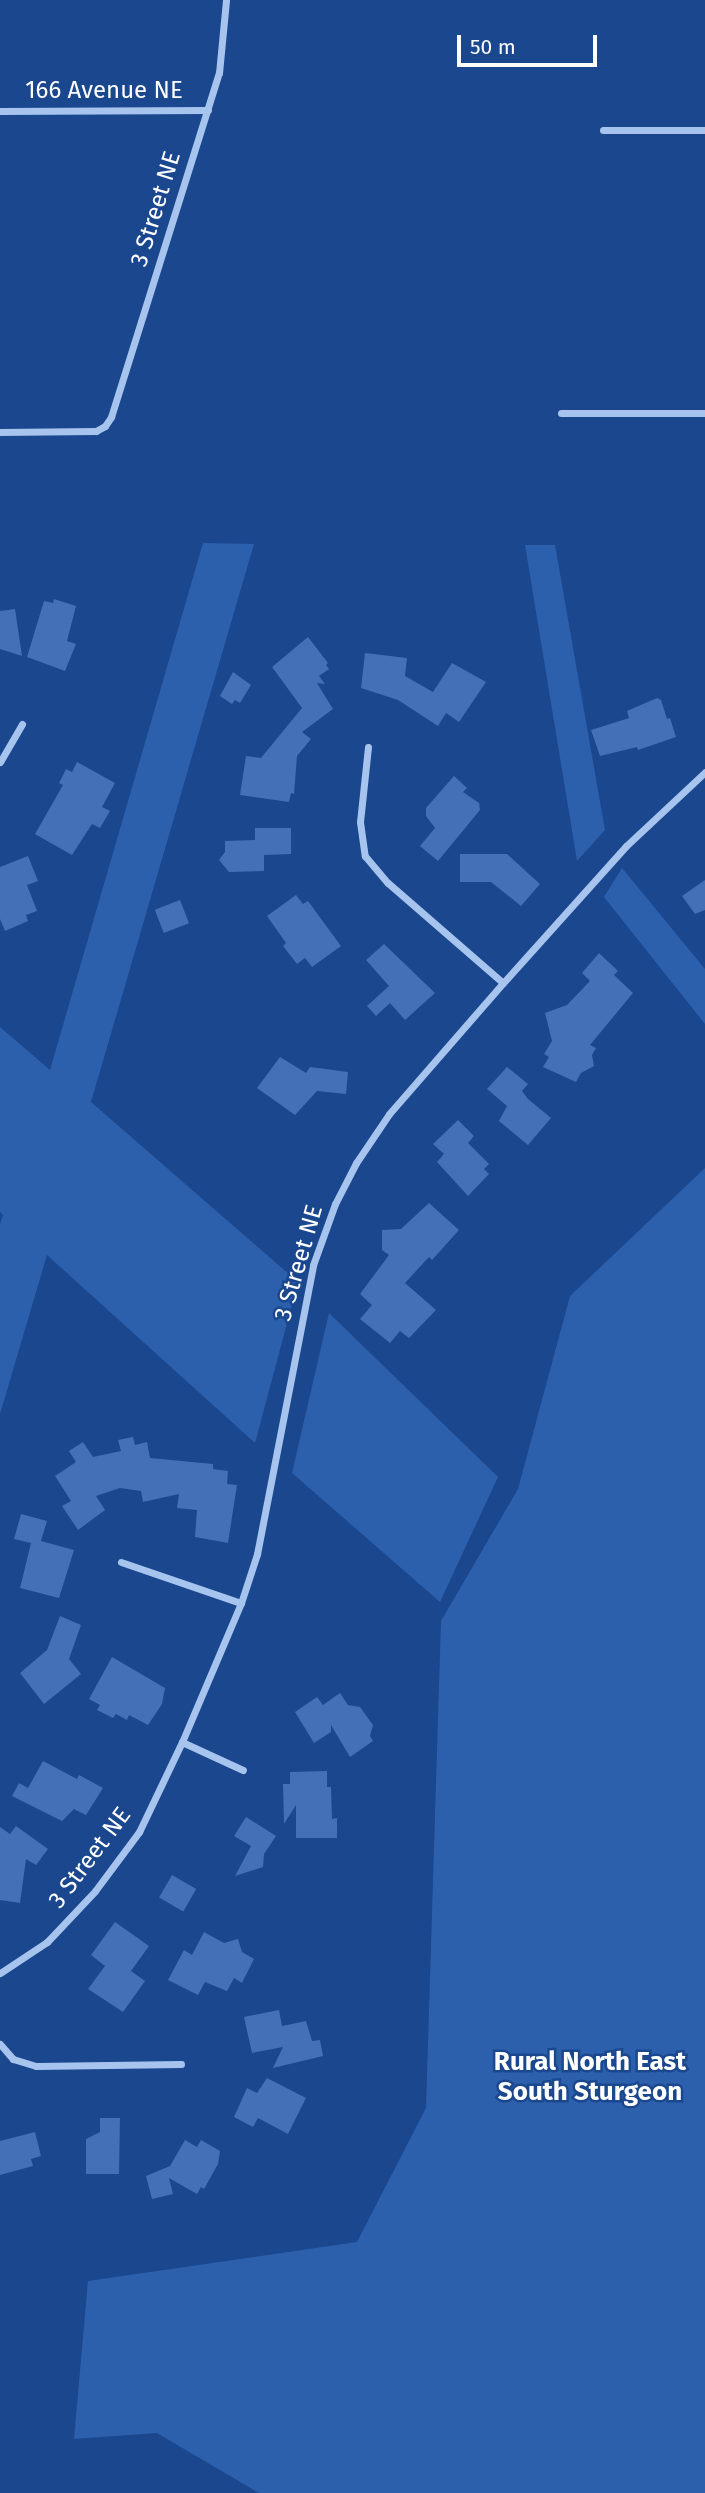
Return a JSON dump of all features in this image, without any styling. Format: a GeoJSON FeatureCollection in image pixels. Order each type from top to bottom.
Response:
{"type":"FeatureCollection","features":[{"type":"Feature","properties":{"kind":"street","name":"3 Street NE"},"geometry":{"type":"LineString","coordinates":[[0,432],[85,432],[105,426],[115,408],[208,110],[222,58],[226,0]]}},
{"type":"Feature","properties":{"kind":"street","name":"166 Avenue NE"},"geometry":{"type":"LineString","coordinates":[[0,111],[208,110]]}},
{"type":"Feature","properties":{"kind":"street"},"geometry":{"type":"LineString","coordinates":[[603,130],[705,130]]}},
{"type":"Feature","properties":{"kind":"street"},"geometry":{"type":"LineString","coordinates":[[561,413],[705,413]]}},
{"type":"Feature","properties":{"kind":"street"},"geometry":{"type":"LineString","coordinates":[[0,762],[22,724]]}},
{"type":"Feature","properties":{"kind":"street"},"geometry":{"type":"LineString","coordinates":[[368,747],[360,822],[365,856],[388,883],[503,984]]}},
{"type":"Feature","properties":{"kind":"street","name":"3 Street NE"},"geometry":{"type":"LineString","coordinates":[[0,1973],[47,1942],[95,1891],[139,1832],[182,1742],[241,1603],[257,1554],[308,1286],[331,1212],[356,1163],[390,1114],[626,846],[705,772]]}},
{"type":"Feature","properties":{"kind":"street"},"geometry":{"type":"LineString","coordinates":[[121,1562],[241,1603]]}},
{"type":"Feature","properties":{"kind":"street"},"geometry":{"type":"LineString","coordinates":[[182,1742],[243,1770]]}},
{"type":"Feature","properties":{"kind":"street"},"geometry":{"type":"LineString","coordinates":[[0,2043],[13,2059],[36,2066],[181,2064]]}},
{"type":"Feature","properties":{"kind":"shaded area"},"geometry":{"type":"Polygon","coordinates":[[[203,543],[254,544],[91,1102],[298,1282],[255,1443],[47,1255],[0,1414],[0,1224],[3,1215],[0,1212],[0,1027],[50,1070],[203,543]]]}},
{"type":"Feature","properties":{"kind":"shaded area"},"geometry":{"type":"Polygon","coordinates":[[[525,545],[555,545],[605,830],[577,861],[525,545]]]}},
{"type":"Feature","properties":{"kind":"shaded area"},"geometry":{"type":"Polygon","coordinates":[[[622,868],[705,969],[705,1024],[604,897],[622,868]]]}},
{"type":"Feature","properties":{"kind":"shaded area"},"geometry":{"type":"Polygon","coordinates":[[[705,1168],[705,2493],[259,2493],[157,2433],[74,2439],[88,2281],[357,2242],[426,2108],[441,1621],[518,1489],[570,1296],[705,1168]]]}},
{"type":"Feature","properties":{"kind":"shaded area"},"geometry":{"type":"Polygon","coordinates":[[[329,1313],[498,1477],[440,1602],[292,1473],[329,1313]]]}},
{"type":"Feature","properties":{"kind":"building"},"geometry":{"type":"Polygon","coordinates":[[[54,599],[76,606],[67,641],[76,644],[65,671],[27,657],[44,601],[53,603],[54,599]]]}},
{"type":"Feature","properties":{"kind":"building"},"geometry":{"type":"Polygon","coordinates":[[[15,609],[22,656],[0,649],[0,611],[15,609]]]}},
{"type":"Feature","properties":{"kind":"building"},"geometry":{"type":"Polygon","coordinates":[[[308,637],[328,663],[326,665],[329,669],[319,676],[325,684],[317,683],[333,709],[302,732],[311,739],[297,756],[294,794],[291,793],[289,802],[240,795],[246,756],[261,758],[302,708],[272,667],[308,637]]]}},
{"type":"Feature","properties":{"kind":"building"},"geometry":{"type":"Polygon","coordinates":[[[365,653],[407,658],[405,676],[433,692],[452,663],[486,682],[459,722],[446,713],[438,726],[398,700],[361,688],[365,653]]]}},
{"type":"Feature","properties":{"kind":"building"},"geometry":{"type":"Polygon","coordinates":[[[233,672],[251,685],[240,703],[235,700],[232,704],[220,696],[233,672]]]}},
{"type":"Feature","properties":{"kind":"building"},"geometry":{"type":"Polygon","coordinates":[[[657,698],[661,700],[667,719],[670,718],[676,737],[638,750],[637,747],[600,756],[591,730],[629,718],[627,711],[657,698]]]}},
{"type":"Feature","properties":{"kind":"building"},"geometry":{"type":"Polygon","coordinates":[[[77,762],[115,783],[102,807],[110,811],[100,828],[92,824],[72,855],[35,834],[63,785],[59,783],[66,769],[72,772],[77,762]]]}},
{"type":"Feature","properties":{"kind":"building"},"geometry":{"type":"Polygon","coordinates":[[[454,776],[467,788],[463,792],[479,803],[480,810],[438,861],[420,846],[435,828],[426,816],[426,808],[454,776]]]}},
{"type":"Feature","properties":{"kind":"building"},"geometry":{"type":"Polygon","coordinates":[[[255,828],[291,828],[291,854],[264,855],[264,871],[229,872],[219,860],[225,852],[225,841],[255,840],[255,828]]]}},
{"type":"Feature","properties":{"kind":"building"},"geometry":{"type":"Polygon","coordinates":[[[460,854],[507,854],[540,884],[521,906],[491,882],[460,882],[460,854]]]}},
{"type":"Feature","properties":{"kind":"building"},"geometry":{"type":"Polygon","coordinates":[[[28,856],[38,881],[27,885],[37,911],[26,915],[28,921],[5,931],[0,919],[0,867],[28,856]]]}},
{"type":"Feature","properties":{"kind":"building"},"geometry":{"type":"Polygon","coordinates":[[[705,880],[705,910],[695,914],[682,896],[705,880]]]}},
{"type":"Feature","properties":{"kind":"building"},"geometry":{"type":"Polygon","coordinates":[[[296,895],[303,904],[308,901],[341,946],[312,967],[305,958],[297,964],[283,946],[286,943],[267,916],[296,895]]]}},
{"type":"Feature","properties":{"kind":"building"},"geometry":{"type":"Polygon","coordinates":[[[180,900],[189,923],[164,933],[155,910],[180,900]]]}},
{"type":"Feature","properties":{"kind":"building"},"geometry":{"type":"Polygon","coordinates":[[[384,944],[435,993],[405,1020],[390,1003],[376,1016],[367,1006],[389,986],[366,960],[384,944]]]}},
{"type":"Feature","properties":{"kind":"building"},"geometry":{"type":"Polygon","coordinates":[[[599,953],[618,971],[614,975],[633,993],[590,1045],[596,1048],[592,1055],[594,1066],[581,1073],[576,1082],[543,1067],[549,1057],[544,1054],[552,1041],[545,1013],[567,1005],[590,981],[582,973],[599,953]]]}},
{"type":"Feature","properties":{"kind":"building"},"geometry":{"type":"Polygon","coordinates":[[[280,1057],[306,1073],[310,1067],[348,1072],[346,1094],[317,1091],[295,1115],[257,1088],[280,1057]]]}},
{"type":"Feature","properties":{"kind":"building"},"geometry":{"type":"Polygon","coordinates":[[[507,1067],[528,1084],[522,1091],[528,1099],[551,1118],[528,1145],[499,1121],[507,1106],[487,1089],[507,1067]]]}},
{"type":"Feature","properties":{"kind":"building"},"geometry":{"type":"Polygon","coordinates":[[[458,1120],[474,1136],[468,1143],[489,1164],[484,1169],[489,1174],[468,1196],[437,1162],[444,1154],[433,1144],[458,1120]]]}},
{"type":"Feature","properties":{"kind":"building"},"geometry":{"type":"Polygon","coordinates":[[[429,1203],[459,1230],[432,1260],[429,1257],[405,1283],[436,1310],[409,1338],[400,1331],[390,1343],[360,1319],[372,1305],[360,1294],[389,1255],[382,1250],[382,1230],[401,1229],[429,1203]]]}},
{"type":"Feature","properties":{"kind":"building"},"geometry":{"type":"Polygon","coordinates":[[[133,1437],[135,1445],[147,1442],[150,1458],[213,1464],[213,1469],[228,1471],[227,1484],[237,1485],[228,1543],[195,1537],[197,1510],[177,1508],[179,1494],[143,1502],[141,1491],[120,1488],[96,1496],[105,1510],[78,1530],[62,1506],[71,1501],[55,1476],[76,1462],[69,1451],[83,1442],[93,1457],[121,1451],[118,1440],[133,1437]]]}},
{"type":"Feature","properties":{"kind":"building"},"geometry":{"type":"Polygon","coordinates":[[[21,1514],[47,1521],[41,1541],[74,1550],[59,1598],[20,1588],[31,1543],[14,1539],[21,1514]]]}},
{"type":"Feature","properties":{"kind":"building"},"geometry":{"type":"Polygon","coordinates":[[[60,1616],[81,1625],[69,1659],[81,1674],[44,1704],[20,1673],[47,1650],[60,1616]]]}},
{"type":"Feature","properties":{"kind":"building"},"geometry":{"type":"Polygon","coordinates":[[[112,1657],[165,1688],[162,1704],[148,1725],[129,1715],[127,1720],[116,1714],[113,1718],[97,1710],[100,1705],[89,1699],[112,1657]]]}},
{"type":"Feature","properties":{"kind":"building"},"geometry":{"type":"Polygon","coordinates":[[[340,1693],[348,1705],[360,1707],[373,1725],[370,1736],[373,1741],[350,1757],[331,1725],[331,1732],[314,1743],[295,1712],[317,1697],[323,1705],[340,1693]]]}},
{"type":"Feature","properties":{"kind":"building"},"geometry":{"type":"Polygon","coordinates":[[[43,1761],[77,1779],[79,1775],[103,1788],[86,1815],[74,1809],[62,1821],[12,1796],[19,1783],[28,1788],[43,1761]]]}},
{"type":"Feature","properties":{"kind":"building"},"geometry":{"type":"Polygon","coordinates":[[[327,1771],[327,1787],[331,1787],[332,1819],[337,1818],[337,1838],[296,1838],[296,1805],[284,1824],[283,1784],[290,1784],[290,1772],[327,1771]]]}},
{"type":"Feature","properties":{"kind":"building"},"geometry":{"type":"Polygon","coordinates":[[[246,1817],[276,1836],[264,1854],[263,1867],[235,1876],[251,1846],[234,1836],[246,1817]]]}},
{"type":"Feature","properties":{"kind":"building"},"geometry":{"type":"Polygon","coordinates":[[[16,1826],[48,1849],[36,1865],[26,1859],[20,1903],[0,1900],[0,1827],[10,1834],[16,1826]]]}},
{"type":"Feature","properties":{"kind":"building"},"geometry":{"type":"Polygon","coordinates":[[[172,1875],[196,1889],[183,1912],[159,1898],[172,1875]]]}},
{"type":"Feature","properties":{"kind":"building"},"geometry":{"type":"Polygon","coordinates":[[[115,1922],[149,1946],[131,1971],[145,1981],[123,2012],[88,1989],[105,1966],[91,1955],[115,1922]]]}},
{"type":"Feature","properties":{"kind":"building"},"geometry":{"type":"Polygon","coordinates":[[[204,1932],[224,1943],[238,1939],[242,1952],[254,1959],[242,1983],[234,1978],[227,1991],[205,1982],[198,1995],[168,1980],[184,1950],[192,1955],[204,1932]]]}},
{"type":"Feature","properties":{"kind":"building"},"geometry":{"type":"Polygon","coordinates":[[[279,2010],[282,2026],[306,2021],[312,2041],[320,2040],[323,2056],[273,2068],[283,2047],[252,2053],[244,2017],[279,2010]]]}},
{"type":"Feature","properties":{"kind":"building"},"geometry":{"type":"Polygon","coordinates":[[[267,2078],[306,2098],[288,2134],[258,2118],[253,2127],[234,2117],[247,2088],[257,2093],[267,2078]]]}},
{"type":"Feature","properties":{"kind":"building"},"geometry":{"type":"Polygon","coordinates":[[[100,2118],[120,2118],[119,2174],[86,2174],[86,2139],[100,2132],[100,2118]]]}},
{"type":"Feature","properties":{"kind":"building"},"geometry":{"type":"Polygon","coordinates":[[[35,2132],[41,2156],[31,2159],[33,2166],[0,2175],[0,2141],[35,2132]]]}},
{"type":"Feature","properties":{"kind":"building"},"geometry":{"type":"Polygon","coordinates":[[[185,2140],[197,2147],[201,2140],[220,2151],[218,2164],[204,2189],[201,2187],[197,2194],[169,2178],[173,2194],[152,2199],[146,2176],[170,2166],[185,2140]]]}},
{"type":"Feature","properties":{"kind":"district","name":"Rural North East South Sturgeon"},"geometry":{"type":"Point","coordinates":[590,2077]}}]}
